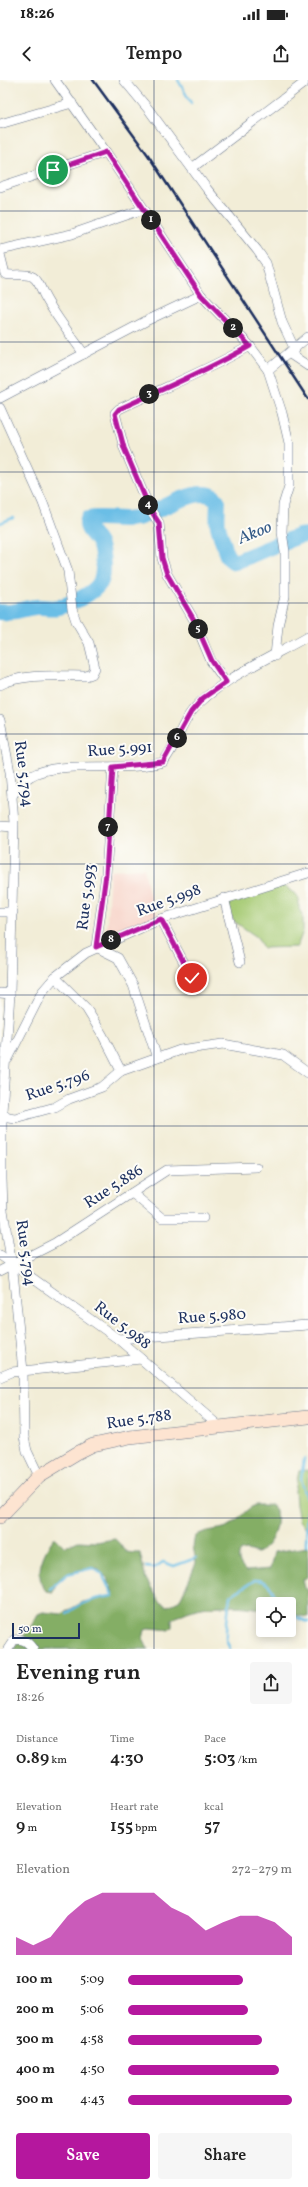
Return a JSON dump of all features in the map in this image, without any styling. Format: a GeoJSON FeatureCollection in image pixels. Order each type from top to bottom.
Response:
{"type":"FeatureCollection","features":[{"type":"Feature","properties":{"kind":"street"},"geometry":{"type":"LineString","coordinates":[[55,80],[106,152],[201,295],[250,346],[268,370],[282,413],[289,443],[289,486],[283,505],[282,532],[286,552],[285,596],[278,626],[274,656]]}},
{"type":"Feature","properties":{"kind":"street"},"geometry":{"type":"LineString","coordinates":[[124,80],[149,110],[266,263],[292,352],[308,366]]}},
{"type":"Feature","properties":{"kind":"street"},"geometry":{"type":"LineString","coordinates":[[192,168],[305,84]]}},
{"type":"Feature","properties":{"kind":"street"},"geometry":{"type":"LineString","coordinates":[[0,124],[72,103]]}},
{"type":"Feature","properties":{"kind":"street"},"geometry":{"type":"LineString","coordinates":[[0,187],[106,152]]}},
{"type":"Feature","properties":{"kind":"street"},"geometry":{"type":"LineString","coordinates":[[0,250],[72,234],[144,209]]}},
{"type":"Feature","properties":{"kind":"street"},"geometry":{"type":"LineString","coordinates":[[0,254],[6,274],[12,276],[32,276],[37,281],[52,311],[84,354]]}},
{"type":"Feature","properties":{"kind":"street"},"geometry":{"type":"LineString","coordinates":[[0,398],[146,321],[201,295]]}},
{"type":"Feature","properties":{"kind":"street"},"geometry":{"type":"LineString","coordinates":[[268,370],[292,352],[308,337]]}},
{"type":"Feature","properties":{"kind":"street"},"geometry":{"type":"LineString","coordinates":[[226,682],[212,661],[194,620],[167,574],[162,558],[160,529],[124,448],[116,412],[156,391],[170,387],[250,346]]}},
{"type":"Feature","properties":{"kind":"street"},"geometry":{"type":"LineString","coordinates":[[0,408],[43,503],[68,571],[72,596],[72,609],[76,621],[89,643],[95,668],[92,674],[86,676],[21,679],[7,681],[0,685]]}},
{"type":"Feature","properties":{"kind":"street","name":"Rue 5.991"},"geometry":{"type":"LineString","coordinates":[[12,796],[30,776],[48,770],[113,767],[163,762],[191,712],[203,698],[226,682],[308,636]]}},
{"type":"Feature","properties":{"kind":"street","name":"Rue 5.794"},"geometry":{"type":"LineString","coordinates":[[0,720],[2,744],[10,772],[13,827],[13,912],[10,994],[6,1064],[1,1113],[3,1210],[12,1265],[23,1370],[24,1437],[27,1451],[39,1476]]}},
{"type":"Feature","properties":{"kind":"street","name":"Rue 5.993"},"geometry":{"type":"LineString","coordinates":[[113,767],[106,874],[96,947],[118,958],[133,985],[157,1058]]}},
{"type":"Feature","properties":{"kind":"street"},"geometry":{"type":"LineString","coordinates":[[0,826],[13,827]]}},
{"type":"Feature","properties":{"kind":"street","name":"Rue 5.998"},"geometry":{"type":"LineString","coordinates":[[6,1064],[42,992],[55,977],[71,963],[96,947],[161,919],[308,872]]}},
{"type":"Feature","properties":{"kind":"street"},"geometry":{"type":"LineString","coordinates":[[224,898],[240,962]]}},
{"type":"Feature","properties":{"kind":"street"},"geometry":{"type":"LineString","coordinates":[[0,912],[13,912]]}},
{"type":"Feature","properties":{"kind":"street"},"geometry":{"type":"LineString","coordinates":[[161,919],[192,978]]}},
{"type":"Feature","properties":{"kind":"street"},"geometry":{"type":"LineString","coordinates":[[55,977],[86,1008],[102,1034],[121,1071]]}},
{"type":"Feature","properties":{"kind":"street"},"geometry":{"type":"LineString","coordinates":[[0,993],[10,994]]}},
{"type":"Feature","properties":{"kind":"street","name":"Rue 5.796"},"geometry":{"type":"LineString","coordinates":[[1,1113],[8,1117],[16,1118],[55,1107],[69,1099],[102,1087],[121,1071],[180,1050],[223,1044],[284,1055],[308,1073]]}},
{"type":"Feature","properties":{"kind":"street","name":"Rue 5.886"},"geometry":{"type":"LineString","coordinates":[[0,1271],[55,1243],[167,1170],[256,1167]]}},
{"type":"Feature","properties":{"kind":"street"},"geometry":{"type":"LineString","coordinates":[[132,1193],[162,1218],[203,1218]]}},
{"type":"Feature","properties":{"kind":"street","name":"Rue 5.988"},"geometry":{"type":"LineString","coordinates":[[0,1255],[118,1339],[220,1427]]}},
{"type":"Feature","properties":{"kind":"street","name":"Rue 5.980"},"geometry":{"type":"LineString","coordinates":[[118,1339],[308,1325]]}},
{"type":"Feature","properties":{"kind":"street"},"geometry":{"type":"LineString","coordinates":[[0,1377],[7,1372],[141,1359]]}},
{"type":"Feature","properties":{"kind":"street","name":"Rue 5.788"},"geometry":{"type":"LineString","coordinates":[[0,1517],[39,1476],[77,1453],[109,1440],[308,1417]]}},
{"type":"Feature","properties":{"kind":"street"},"geometry":{"type":"LineString","coordinates":[[8,1649],[14,1640],[20,1638],[33,1649]]}},
{"type":"Feature","properties":{"kind":"shaded area"},"geometry":{"type":"Polygon","coordinates":[[[144,868],[150,898],[157,917],[106,937],[110,870],[144,868]]]}},
{"type":"Feature","properties":{"kind":"green space"},"geometry":{"type":"Polygon","coordinates":[[[283,885],[296,894],[299,899],[299,909],[303,916],[303,931],[297,947],[263,948],[257,937],[235,922],[229,915],[230,901],[283,885]]]}},
{"type":"Feature","properties":{"kind":"green space"},"geometry":{"type":"Polygon","coordinates":[[[308,1470],[308,1530],[299,1521],[295,1491],[299,1471],[308,1470]]]}},
{"type":"Feature","properties":{"kind":"green space"},"geometry":{"type":"Polygon","coordinates":[[[256,1505],[272,1505],[276,1510],[275,1529],[271,1541],[262,1550],[257,1553],[247,1550],[241,1551],[239,1556],[240,1564],[246,1571],[270,1569],[274,1552],[308,1547],[308,1576],[303,1580],[305,1588],[308,1590],[308,1617],[296,1615],[296,1597],[256,1597],[256,1608],[240,1606],[216,1606],[193,1610],[172,1620],[172,1627],[169,1630],[151,1628],[145,1630],[143,1639],[148,1649],[13,1649],[30,1628],[38,1614],[43,1612],[62,1614],[83,1602],[110,1596],[113,1593],[108,1579],[97,1568],[83,1569],[70,1573],[59,1580],[53,1592],[46,1591],[40,1578],[41,1564],[46,1550],[54,1538],[56,1538],[65,1547],[78,1541],[96,1542],[115,1539],[124,1550],[133,1553],[140,1553],[146,1579],[160,1602],[168,1606],[179,1601],[194,1569],[196,1562],[193,1547],[195,1537],[198,1534],[207,1531],[229,1526],[256,1505]]]}},
{"type":"Feature","properties":{"kind":"waterway"},"geometry":{"type":"LineString","coordinates":[[178,80],[191,103]]}},
{"type":"Feature","properties":{"kind":"waterway","name":"Akoo"},"geometry":{"type":"LineString","coordinates":[[0,612],[9,612],[36,607],[58,607],[69,604],[81,598],[97,587],[103,575],[103,559],[99,543],[87,527],[88,519],[137,518],[180,500],[203,494],[212,496],[218,502],[218,528],[227,555],[235,562],[299,536],[308,535]]}},
{"type":"Feature","properties":{"kind":"waterway"},"geometry":{"type":"LineString","coordinates":[[0,523],[13,518]]}},
{"type":"Feature","properties":{"kind":"waterway"},"geometry":{"type":"LineString","coordinates":[[304,1459],[301,1479],[307,1499],[306,1546]]}},
{"type":"Feature","properties":{"kind":"waterway"},"geometry":{"type":"LineString","coordinates":[[146,1567],[154,1568],[163,1562],[174,1566],[196,1558]]}},
{"type":"Feature","properties":{"kind":"waterway"},"geometry":{"type":"LineString","coordinates":[[50,1589],[67,1574],[93,1568],[102,1574],[113,1596],[88,1601],[77,1606],[67,1614]]}},
{"type":"Feature","properties":{"kind":"waterway"},"geometry":{"type":"LineString","coordinates":[[230,1649],[226,1639],[230,1596],[255,1580],[268,1584],[276,1597]]}},
{"type":"Feature","properties":{"kind":"waterway"},"geometry":{"type":"LineString","coordinates":[[296,1617],[308,1622]]}},
{"type":"Feature","properties":{"kind":"railway"},"geometry":{"type":"LineString","coordinates":[[93,80],[148,155],[308,399]]}},
{"type":"Feature","properties":{"kind":"route"},"geometry":{"type":"LineString","coordinates":[[53,170],[106,152],[201,295],[250,346],[170,387],[156,391],[119,409],[115,414],[124,448],[150,509],[159,523],[162,558],[167,574],[182,603],[194,620],[212,661],[226,682],[203,698],[191,712],[168,756],[163,762],[113,767],[113,785],[108,822],[106,874],[96,947],[161,919],[192,978]]}}]}
